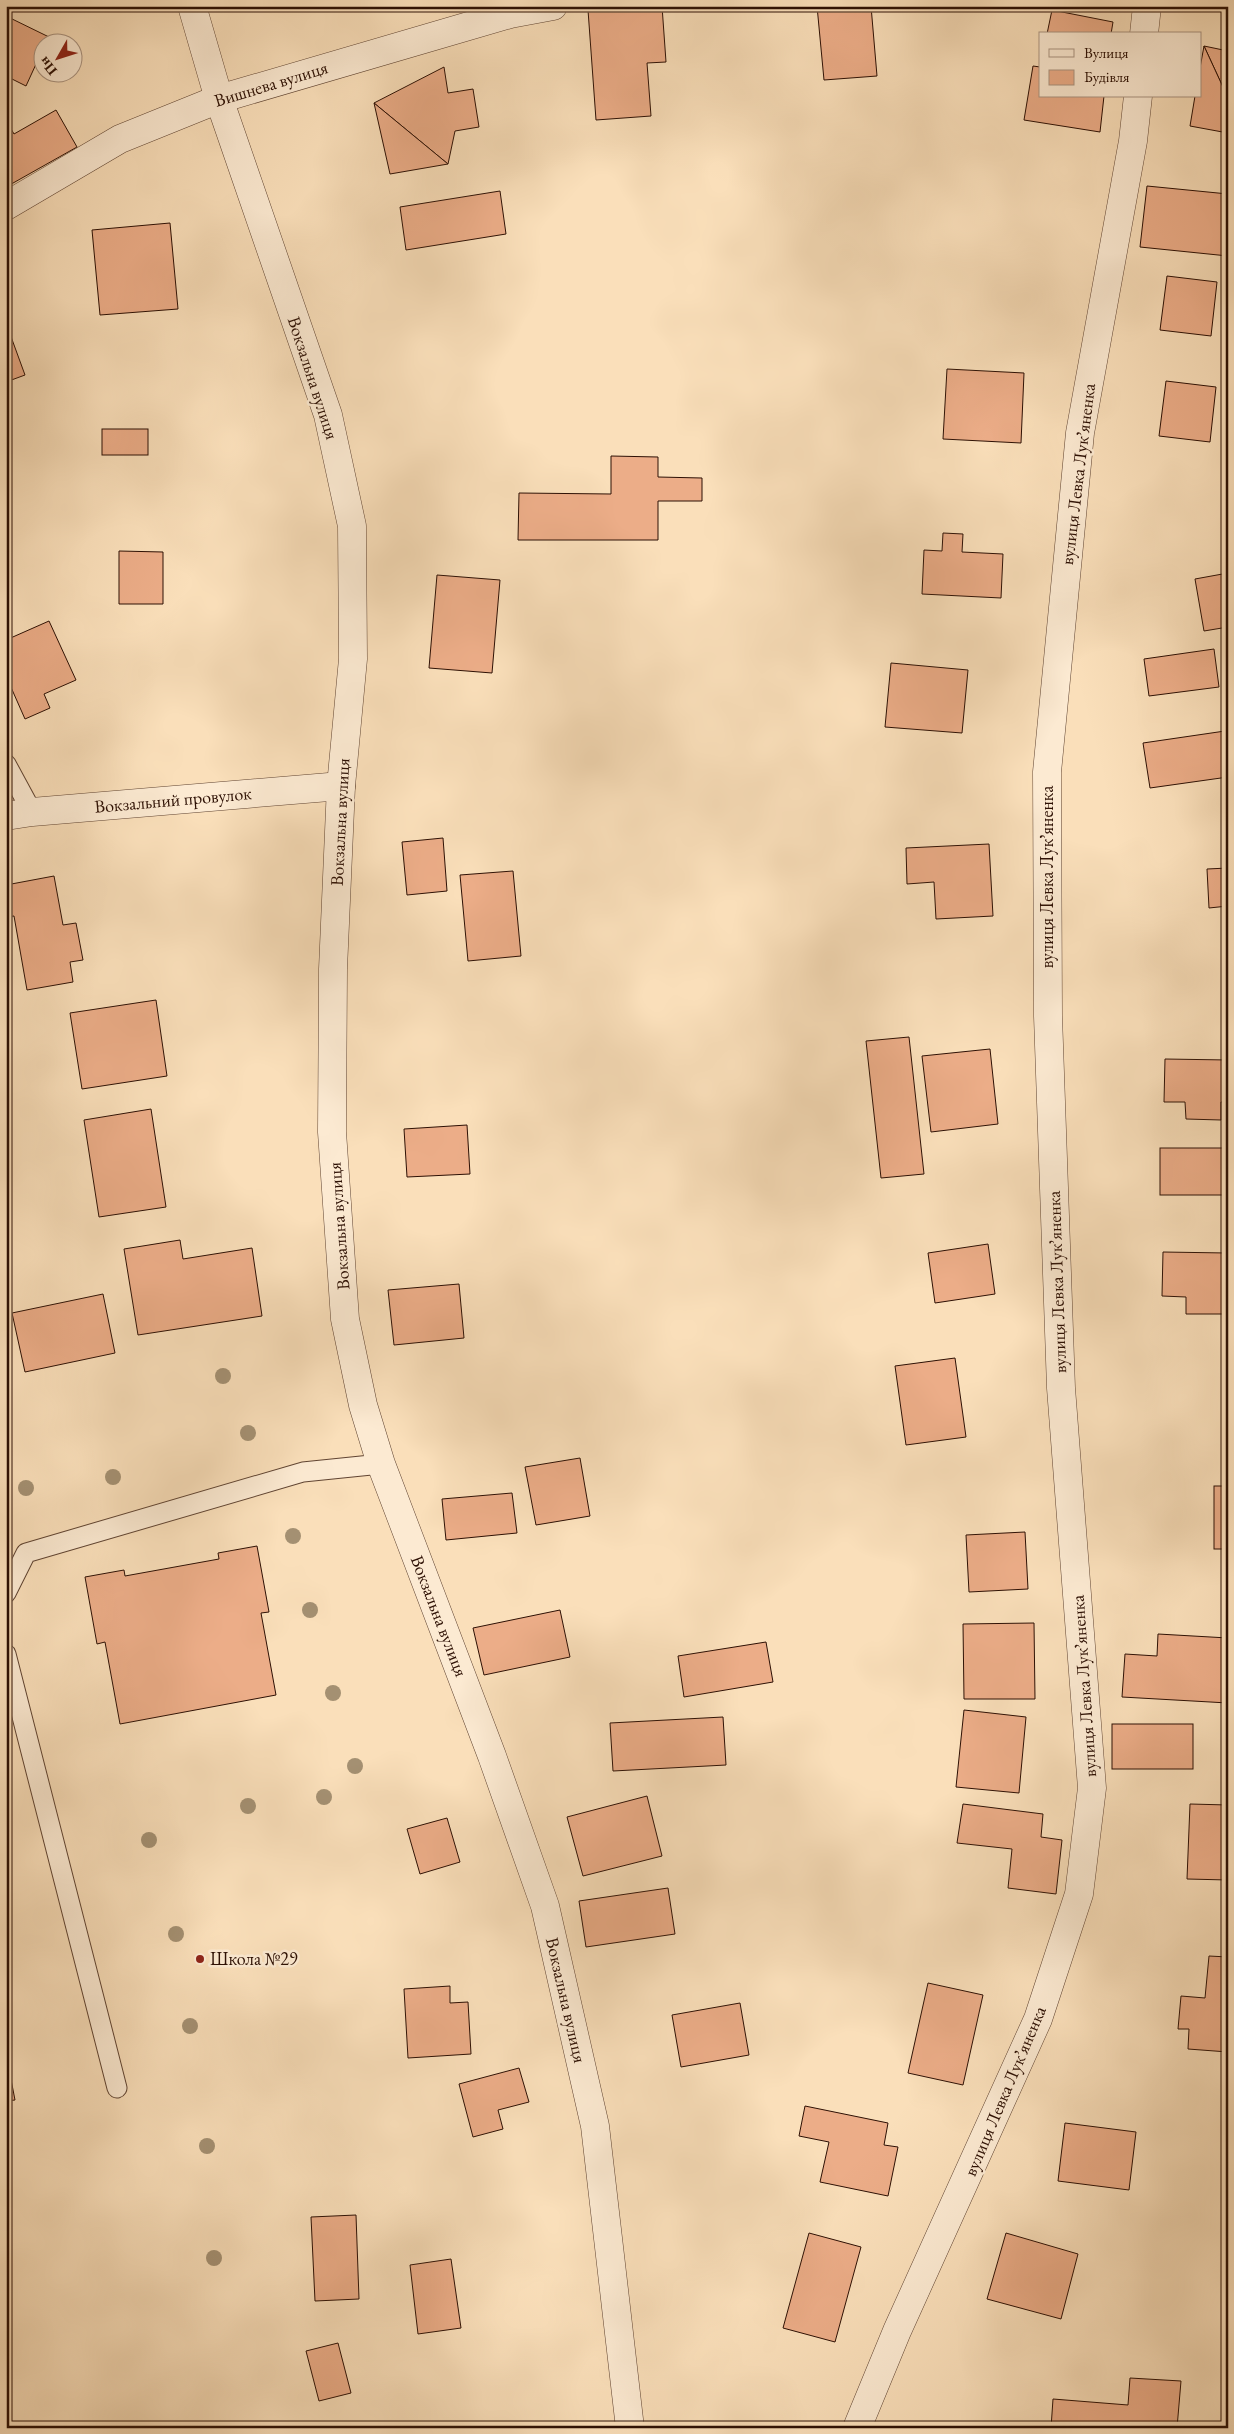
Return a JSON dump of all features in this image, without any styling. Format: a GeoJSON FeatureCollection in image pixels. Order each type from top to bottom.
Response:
{"type":"FeatureCollection","features":[{"type":"Feature","properties":{"kind":"street","name":"Вокзальна вулиця"},"geometry":{"type":"LineString","coordinates":[[192,6],[219,99],[328,415],[352,526],[353,659],[340,786],[333,969],[332,1132],[345,1318],[363,1405],[381,1464],[492,1756],[545,1906],[595,2126],[628,2426]]}},
{"type":"Feature","properties":{"kind":"street","name":"Вишнева вулиця"},"geometry":{"type":"LineString","coordinates":[[6,206],[120,139],[219,99],[510,14],[553,6]]}},
{"type":"Feature","properties":{"kind":"street"},"geometry":{"type":"LineString","coordinates":[[1144,32],[1148,6]]}},
{"type":"Feature","properties":{"kind":"street","name":"вулиця Левка Лукʼяненка"},"geometry":{"type":"LineString","coordinates":[[857,2428],[897,2330],[1038,2019],[1079,1894],[1092,1788],[1060,1388],[1048,1016],[1047,772],[1080,433],[1132,141],[1138,98]]}},
{"type":"Feature","properties":{"kind":"street","name":"Вокзальний провулок"},"geometry":{"type":"LineString","coordinates":[[19,814],[340,786]]}},
{"type":"Feature","properties":{"kind":"lane"},"geometry":{"type":"LineString","coordinates":[[6,764],[19,814]]}},
{"type":"Feature","properties":{"kind":"lane"},"geometry":{"type":"LineString","coordinates":[[6,1593],[26,1553],[303,1472],[381,1464]]}},
{"type":"Feature","properties":{"kind":"lane"},"geometry":{"type":"LineString","coordinates":[[6,1654],[117,2088]]}},
{"type":"Feature","properties":{"kind":"building"},"geometry":{"type":"Polygon","coordinates":[[[662,6],[666,62],[647,63],[651,116],[596,120],[588,10],[662,6]]]}},
{"type":"Feature","properties":{"kind":"building"},"geometry":{"type":"Polygon","coordinates":[[[817,6],[871,6],[877,76],[824,80],[817,6]]]}},
{"type":"Feature","properties":{"kind":"building"},"geometry":{"type":"Polygon","coordinates":[[[1052,10],[1113,22],[1111,32],[1047,32],[1052,10]]]}},
{"type":"Feature","properties":{"kind":"building"},"geometry":{"type":"Polygon","coordinates":[[[6,16],[39,32],[32,32],[32,73],[26,86],[6,76],[6,16]]]}},
{"type":"Feature","properties":{"kind":"building"},"geometry":{"type":"Polygon","coordinates":[[[1204,46],[1228,51],[1228,98],[1204,46]]]}},
{"type":"Feature","properties":{"kind":"building"},"geometry":{"type":"Polygon","coordinates":[[[1204,46],[1228,98],[1228,133],[1190,126],[1195,98],[1202,98],[1202,57],[1204,46]]]}},
{"type":"Feature","properties":{"kind":"building"},"geometry":{"type":"Polygon","coordinates":[[[1033,66],[1039,67],[1039,98],[1104,98],[1100,132],[1024,120],[1033,66]]]}},
{"type":"Feature","properties":{"kind":"building"},"geometry":{"type":"Polygon","coordinates":[[[444,67],[448,93],[473,89],[479,127],[455,131],[448,164],[374,103],[444,67]]]}},
{"type":"Feature","properties":{"kind":"building"},"geometry":{"type":"Polygon","coordinates":[[[374,103],[448,164],[390,174],[374,103]]]}},
{"type":"Feature","properties":{"kind":"building"},"geometry":{"type":"Polygon","coordinates":[[[56,110],[77,147],[6,187],[6,120],[14,134],[56,110]]]}},
{"type":"Feature","properties":{"kind":"building"},"geometry":{"type":"Polygon","coordinates":[[[1147,186],[1228,194],[1228,256],[1140,247],[1147,186]]]}},
{"type":"Feature","properties":{"kind":"building"},"geometry":{"type":"Polygon","coordinates":[[[500,191],[506,234],[406,250],[400,207],[500,191]]]}},
{"type":"Feature","properties":{"kind":"building"},"geometry":{"type":"Polygon","coordinates":[[[170,223],[178,309],[100,315],[92,230],[170,223]]]}},
{"type":"Feature","properties":{"kind":"building"},"geometry":{"type":"Polygon","coordinates":[[[1167,276],[1217,282],[1211,336],[1160,330],[1167,276]]]}},
{"type":"Feature","properties":{"kind":"building"},"geometry":{"type":"Polygon","coordinates":[[[6,323],[25,375],[6,382],[6,323]]]}},
{"type":"Feature","properties":{"kind":"building"},"geometry":{"type":"Polygon","coordinates":[[[947,369],[1024,373],[1021,443],[943,439],[947,369]]]}},
{"type":"Feature","properties":{"kind":"building"},"geometry":{"type":"Polygon","coordinates":[[[1166,381],[1216,387],[1210,442],[1159,436],[1166,381]]]}},
{"type":"Feature","properties":{"kind":"building"},"geometry":{"type":"Polygon","coordinates":[[[102,429],[148,429],[148,455],[102,455],[102,429]]]}},
{"type":"Feature","properties":{"kind":"building"},"geometry":{"type":"Polygon","coordinates":[[[611,456],[658,457],[658,477],[702,478],[702,501],[658,501],[658,540],[518,540],[519,493],[611,494],[611,456]]]}},
{"type":"Feature","properties":{"kind":"building"},"geometry":{"type":"Polygon","coordinates":[[[943,533],[963,534],[962,552],[1003,554],[1001,598],[922,594],[924,550],[942,551],[943,533]]]}},
{"type":"Feature","properties":{"kind":"building"},"geometry":{"type":"Polygon","coordinates":[[[119,551],[163,552],[163,604],[119,604],[119,551]]]}},
{"type":"Feature","properties":{"kind":"building"},"geometry":{"type":"Polygon","coordinates":[[[1228,573],[1228,627],[1204,631],[1195,579],[1228,573]]]}},
{"type":"Feature","properties":{"kind":"building"},"geometry":{"type":"Polygon","coordinates":[[[437,575],[500,580],[492,673],[429,668],[437,575]]]}},
{"type":"Feature","properties":{"kind":"building"},"geometry":{"type":"Polygon","coordinates":[[[49,621],[76,680],[44,694],[50,708],[25,719],[6,676],[6,640],[49,621]]]}},
{"type":"Feature","properties":{"kind":"building"},"geometry":{"type":"Polygon","coordinates":[[[1214,649],[1219,687],[1149,696],[1144,659],[1214,649]]]}},
{"type":"Feature","properties":{"kind":"building"},"geometry":{"type":"Polygon","coordinates":[[[891,663],[968,670],[962,733],[885,727],[891,663]]]}},
{"type":"Feature","properties":{"kind":"building"},"geometry":{"type":"Polygon","coordinates":[[[1225,731],[1228,777],[1150,788],[1143,743],[1225,731]]]}},
{"type":"Feature","properties":{"kind":"building"},"geometry":{"type":"Polygon","coordinates":[[[443,838],[447,891],[407,895],[402,842],[443,838]]]}},
{"type":"Feature","properties":{"kind":"building"},"geometry":{"type":"Polygon","coordinates":[[[989,844],[993,916],[936,919],[934,882],[907,884],[906,848],[989,844]]]}},
{"type":"Feature","properties":{"kind":"building"},"geometry":{"type":"Polygon","coordinates":[[[1228,868],[1228,906],[1209,908],[1207,869],[1228,868]]]}},
{"type":"Feature","properties":{"kind":"building"},"geometry":{"type":"Polygon","coordinates":[[[513,871],[521,956],[468,961],[460,875],[513,871]]]}},
{"type":"Feature","properties":{"kind":"building"},"geometry":{"type":"Polygon","coordinates":[[[54,876],[63,925],[76,923],[83,960],[70,962],[73,982],[27,990],[14,916],[6,917],[6,885],[54,876]]]}},
{"type":"Feature","properties":{"kind":"building"},"geometry":{"type":"Polygon","coordinates":[[[156,1000],[167,1076],[82,1089],[70,1013],[156,1000]]]}},
{"type":"Feature","properties":{"kind":"building"},"geometry":{"type":"Polygon","coordinates":[[[909,1037],[924,1174],[881,1178],[866,1041],[909,1037]]]}},
{"type":"Feature","properties":{"kind":"building"},"geometry":{"type":"Polygon","coordinates":[[[990,1049],[998,1124],[931,1132],[922,1056],[990,1049]]]}},
{"type":"Feature","properties":{"kind":"building"},"geometry":{"type":"Polygon","coordinates":[[[1165,1059],[1228,1060],[1228,1102],[1221,1102],[1221,1120],[1186,1119],[1185,1102],[1164,1102],[1165,1059]]]}},
{"type":"Feature","properties":{"kind":"building"},"geometry":{"type":"Polygon","coordinates":[[[151,1109],[166,1207],[99,1217],[84,1120],[151,1109]]]}},
{"type":"Feature","properties":{"kind":"building"},"geometry":{"type":"Polygon","coordinates":[[[467,1125],[470,1174],[407,1177],[404,1129],[467,1125]]]}},
{"type":"Feature","properties":{"kind":"building"},"geometry":{"type":"Polygon","coordinates":[[[1160,1148],[1228,1148],[1228,1195],[1160,1195],[1160,1148]]]}},
{"type":"Feature","properties":{"kind":"building"},"geometry":{"type":"Polygon","coordinates":[[[180,1240],[183,1259],[252,1248],[262,1316],[138,1335],[124,1249],[180,1240]]]}},
{"type":"Feature","properties":{"kind":"building"},"geometry":{"type":"Polygon","coordinates":[[[988,1244],[995,1294],[935,1303],[928,1253],[988,1244]]]}},
{"type":"Feature","properties":{"kind":"building"},"geometry":{"type":"Polygon","coordinates":[[[1163,1252],[1227,1253],[1227,1314],[1186,1314],[1186,1297],[1162,1296],[1163,1252]]]}},
{"type":"Feature","properties":{"kind":"building"},"geometry":{"type":"Polygon","coordinates":[[[459,1284],[464,1338],[394,1345],[388,1290],[459,1284]]]}},
{"type":"Feature","properties":{"kind":"building"},"geometry":{"type":"Polygon","coordinates":[[[103,1294],[115,1353],[25,1372],[12,1313],[103,1294]]]}},
{"type":"Feature","properties":{"kind":"building"},"geometry":{"type":"Polygon","coordinates":[[[955,1358],[966,1437],[906,1445],[895,1366],[955,1358]]]}},
{"type":"Feature","properties":{"kind":"building"},"geometry":{"type":"Polygon","coordinates":[[[580,1458],[590,1516],[536,1525],[525,1467],[580,1458]]]}},
{"type":"Feature","properties":{"kind":"building"},"geometry":{"type":"Polygon","coordinates":[[[1214,1486],[1228,1486],[1228,1549],[1214,1549],[1214,1486]]]}},
{"type":"Feature","properties":{"kind":"building"},"geometry":{"type":"Polygon","coordinates":[[[512,1493],[517,1533],[446,1540],[442,1499],[512,1493]]]}},
{"type":"Feature","properties":{"kind":"building"},"geometry":{"type":"Polygon","coordinates":[[[1025,1532],[1028,1589],[969,1592],[966,1535],[1025,1532]]]}},
{"type":"Feature","properties":{"kind":"building"},"geometry":{"type":"Polygon","coordinates":[[[257,1546],[269,1612],[261,1613],[276,1695],[120,1724],[105,1642],[97,1644],[85,1577],[124,1570],[125,1576],[219,1559],[218,1553],[257,1546]]]}},
{"type":"Feature","properties":{"kind":"building"},"geometry":{"type":"Polygon","coordinates":[[[560,1610],[570,1657],[484,1675],[473,1628],[560,1610]]]}},
{"type":"Feature","properties":{"kind":"building"},"geometry":{"type":"Polygon","coordinates":[[[1034,1623],[1035,1699],[964,1699],[963,1624],[1034,1623]]]}},
{"type":"Feature","properties":{"kind":"building"},"geometry":{"type":"Polygon","coordinates":[[[1158,1634],[1228,1638],[1228,1703],[1122,1697],[1125,1654],[1157,1656],[1158,1634]]]}},
{"type":"Feature","properties":{"kind":"building"},"geometry":{"type":"Polygon","coordinates":[[[766,1642],[773,1682],[684,1697],[678,1656],[766,1642]]]}},
{"type":"Feature","properties":{"kind":"building"},"geometry":{"type":"Polygon","coordinates":[[[964,1710],[1026,1717],[1019,1793],[956,1787],[964,1710]]]}},
{"type":"Feature","properties":{"kind":"building"},"geometry":{"type":"Polygon","coordinates":[[[723,1717],[726,1765],[613,1771],[610,1723],[723,1717]]]}},
{"type":"Feature","properties":{"kind":"building"},"geometry":{"type":"Polygon","coordinates":[[[1112,1724],[1193,1724],[1193,1769],[1112,1769],[1112,1724]]]}},
{"type":"Feature","properties":{"kind":"building"},"geometry":{"type":"Polygon","coordinates":[[[647,1796],[662,1856],[583,1876],[567,1817],[647,1796]]]}},
{"type":"Feature","properties":{"kind":"building"},"geometry":{"type":"Polygon","coordinates":[[[963,1804],[1043,1814],[1041,1837],[1062,1840],[1056,1894],[1008,1888],[1012,1849],[957,1843],[963,1804]]]}},
{"type":"Feature","properties":{"kind":"building"},"geometry":{"type":"Polygon","coordinates":[[[1190,1804],[1228,1805],[1228,1880],[1187,1879],[1190,1804]]]}},
{"type":"Feature","properties":{"kind":"building"},"geometry":{"type":"Polygon","coordinates":[[[447,1818],[460,1862],[420,1874],[407,1829],[447,1818]]]}},
{"type":"Feature","properties":{"kind":"building"},"geometry":{"type":"Polygon","coordinates":[[[668,1888],[675,1934],[586,1947],[579,1901],[668,1888]]]}},
{"type":"Feature","properties":{"kind":"building"},"geometry":{"type":"Polygon","coordinates":[[[1209,1956],[1228,1957],[1228,2052],[1188,2049],[1189,2029],[1178,2029],[1181,1996],[1205,1998],[1209,1956]]]}},
{"type":"Feature","properties":{"kind":"building"},"geometry":{"type":"Polygon","coordinates":[[[928,1983],[983,1995],[963,2085],[908,2073],[928,1983]]]}},
{"type":"Feature","properties":{"kind":"building"},"geometry":{"type":"Polygon","coordinates":[[[450,1986],[450,2003],[468,2002],[471,2054],[408,2058],[404,1989],[450,1986]]]}},
{"type":"Feature","properties":{"kind":"building"},"geometry":{"type":"Polygon","coordinates":[[[740,2003],[749,2055],[681,2067],[672,2015],[740,2003]]]}},
{"type":"Feature","properties":{"kind":"building"},"geometry":{"type":"Polygon","coordinates":[[[6,2054],[15,2100],[6,2101],[6,2054]]]}},
{"type":"Feature","properties":{"kind":"building"},"geometry":{"type":"Polygon","coordinates":[[[519,2068],[529,2102],[498,2110],[503,2129],[473,2137],[459,2084],[519,2068]]]}},
{"type":"Feature","properties":{"kind":"building"},"geometry":{"type":"Polygon","coordinates":[[[805,2106],[888,2123],[884,2145],[898,2147],[888,2196],[820,2182],[829,2142],[799,2136],[805,2106]]]}},
{"type":"Feature","properties":{"kind":"building"},"geometry":{"type":"Polygon","coordinates":[[[1065,2123],[1136,2132],[1129,2190],[1058,2181],[1065,2123]]]}},
{"type":"Feature","properties":{"kind":"building"},"geometry":{"type":"Polygon","coordinates":[[[356,2215],[359,2299],[315,2301],[311,2217],[356,2215]]]}},
{"type":"Feature","properties":{"kind":"building"},"geometry":{"type":"Polygon","coordinates":[[[809,2233],[861,2247],[835,2342],[783,2328],[809,2233]]]}},
{"type":"Feature","properties":{"kind":"building"},"geometry":{"type":"Polygon","coordinates":[[[1006,2233],[1078,2254],[1061,2319],[987,2299],[1006,2233]]]}},
{"type":"Feature","properties":{"kind":"building"},"geometry":{"type":"Polygon","coordinates":[[[451,2259],[461,2328],[418,2334],[410,2265],[451,2259]]]}},
{"type":"Feature","properties":{"kind":"building"},"geometry":{"type":"Polygon","coordinates":[[[338,2343],[351,2393],[319,2401],[306,2351],[338,2343]]]}},
{"type":"Feature","properties":{"kind":"building"},"geometry":{"type":"Polygon","coordinates":[[[1130,2378],[1181,2381],[1177,2428],[1051,2428],[1053,2399],[1128,2405],[1130,2378]]]}},
{"type":"Feature","properties":{"kind":"place","name":"Школа №29"},"geometry":{"type":"Point","coordinates":[200,1959]}}]}
